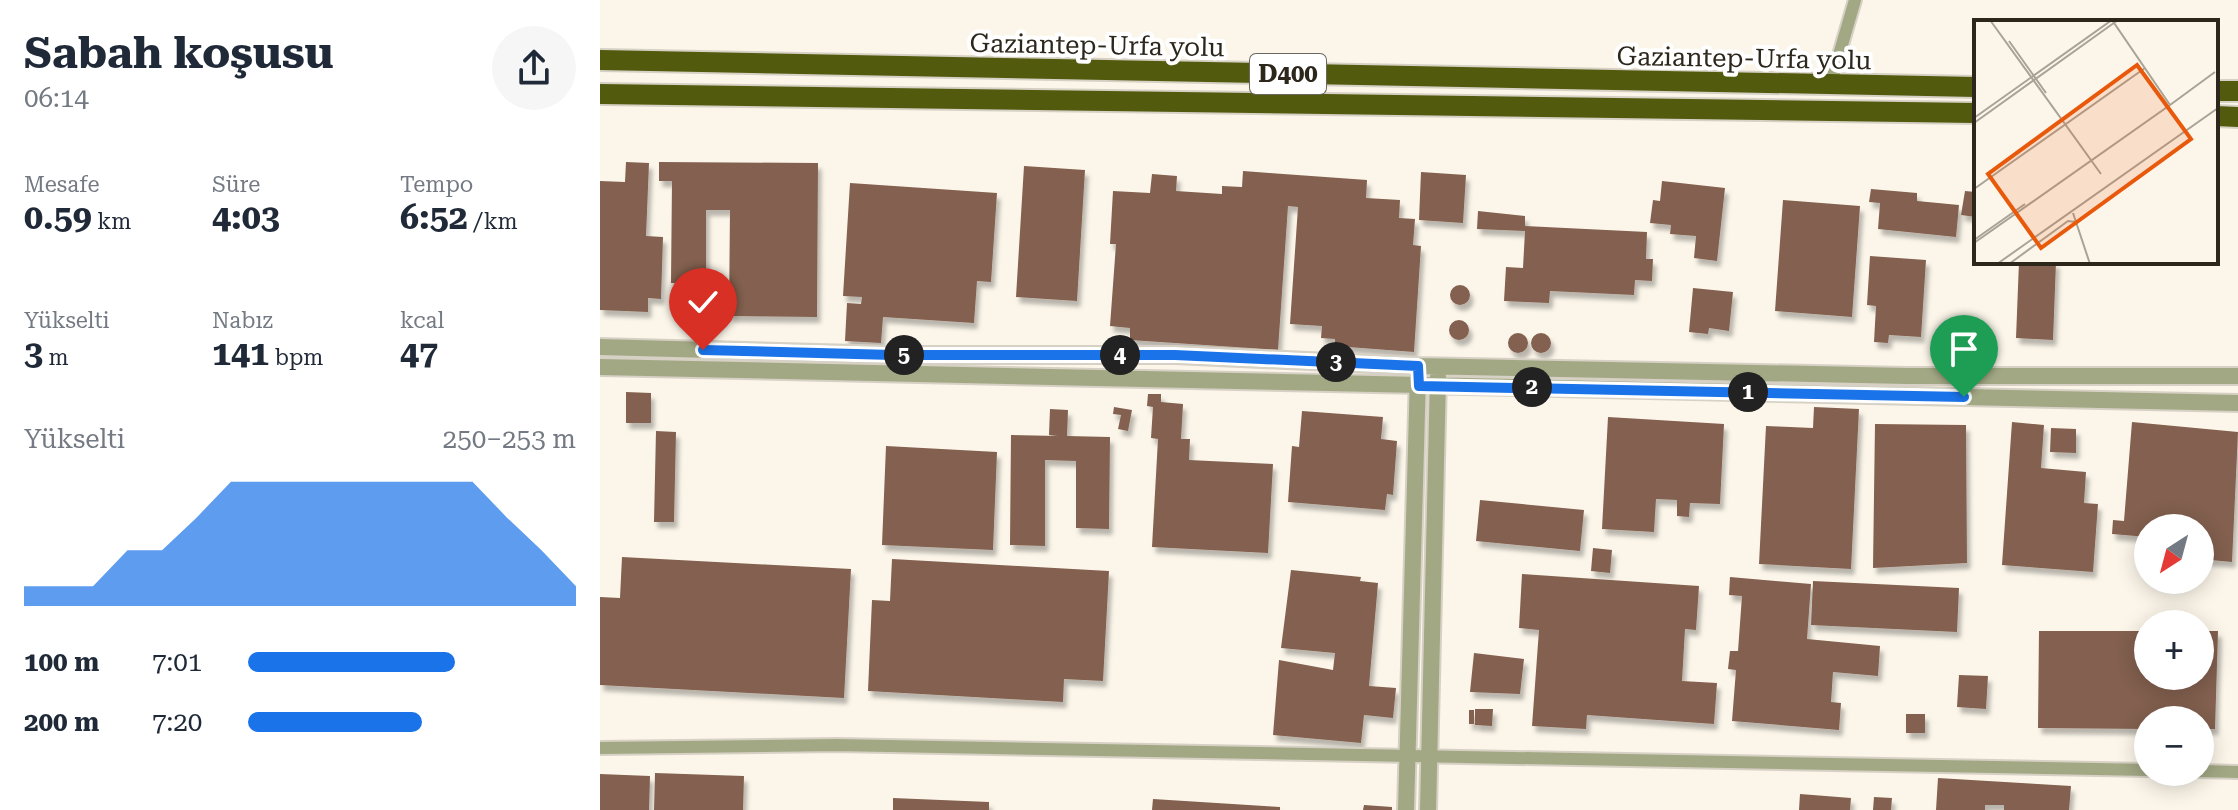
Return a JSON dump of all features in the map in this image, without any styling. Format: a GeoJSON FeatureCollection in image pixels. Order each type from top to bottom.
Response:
{"type":"FeatureCollection","features":[{"type":"Feature","properties":{"kind":"highway","name":"Gaziantep-Urfa yolu"},"geometry":{"type":"LineString","coordinates":[[600,60],[1974,87]]}},
{"type":"Feature","properties":{"kind":"highway","name":"Gaziantep-Urfa yolu"},"geometry":{"type":"LineString","coordinates":[[600,94],[1974,113]]}},
{"type":"Feature","properties":{"kind":"highway"},"geometry":{"type":"LineString","coordinates":[[2218,116],[2238,117]]}},
{"type":"Feature","properties":{"kind":"street"},"geometry":{"type":"LineString","coordinates":[[1830,86],[1855,0]]}},
{"type":"Feature","properties":{"kind":"street"},"geometry":{"type":"LineString","coordinates":[[600,347],[893,355],[1175,355],[1418,366],[1440,364],[1907,376],[2238,376]]}},
{"type":"Feature","properties":{"kind":"street"},"geometry":{"type":"LineString","coordinates":[[1428,810],[1440,364]]}},
{"type":"Feature","properties":{"kind":"street"},"geometry":{"type":"LineString","coordinates":[[1406,810],[1418,366]]}},
{"type":"Feature","properties":{"kind":"street"},"geometry":{"type":"LineString","coordinates":[[600,367],[2238,403]]}},
{"type":"Feature","properties":{"kind":"street"},"geometry":{"type":"LineString","coordinates":[[600,748],[836,745],[2134,770]]}},
{"type":"Feature","properties":{"kind":"street"},"geometry":{"type":"LineString","coordinates":[[2214,771],[2238,772]]}},
{"type":"Feature","properties":{"kind":"building"},"geometry":{"type":"Polygon","coordinates":[[[626,162],[649,163],[646,236],[663,237],[661,299],[648,298],[648,312],[600,310],[600,181],[625,182],[626,162]]]}},
{"type":"Feature","properties":{"kind":"building"},"geometry":{"type":"Polygon","coordinates":[[[659,162],[818,163],[817,317],[729,316],[730,210],[706,210],[706,283],[671,283],[672,181],[659,181],[659,162]]]}},
{"type":"Feature","properties":{"kind":"building"},"geometry":{"type":"Polygon","coordinates":[[[1024,166],[1085,170],[1077,301],[1016,297],[1024,166]]]}},
{"type":"Feature","properties":{"kind":"building"},"geometry":{"type":"Polygon","coordinates":[[[1243,171],[1367,180],[1366,198],[1400,200],[1399,218],[1415,219],[1413,245],[1421,246],[1414,352],[1335,346],[1335,339],[1321,338],[1322,326],[1290,324],[1298,207],[1288,206],[1278,350],[1130,340],[1130,328],[1110,326],[1116,244],[1110,244],[1113,191],[1150,193],[1152,174],[1177,176],[1176,191],[1222,194],[1222,186],[1242,187],[1243,171]]]}},
{"type":"Feature","properties":{"kind":"building"},"geometry":{"type":"Polygon","coordinates":[[[1421,172],[1466,175],[1463,223],[1419,220],[1421,172]]]}},
{"type":"Feature","properties":{"kind":"building"},"geometry":{"type":"Polygon","coordinates":[[[1662,181],[1725,188],[1717,261],[1694,258],[1696,236],[1670,234],[1671,225],[1650,223],[1653,200],[1660,201],[1662,181]]]}},
{"type":"Feature","properties":{"kind":"building"},"geometry":{"type":"Polygon","coordinates":[[[850,183],[997,193],[991,282],[977,281],[974,323],[883,317],[881,343],[845,341],[847,303],[861,304],[862,297],[843,296],[850,183]]]}},
{"type":"Feature","properties":{"kind":"building"},"geometry":{"type":"Polygon","coordinates":[[[1871,189],[1917,193],[1917,201],[1959,205],[1956,237],[1878,229],[1880,203],[1869,202],[1871,189]]]}},
{"type":"Feature","properties":{"kind":"building"},"geometry":{"type":"Polygon","coordinates":[[[1965,191],[1974,192],[1974,217],[1961,215],[1965,191]]]}},
{"type":"Feature","properties":{"kind":"building"},"geometry":{"type":"Polygon","coordinates":[[[1783,200],[1860,206],[1852,317],[1775,311],[1783,200]]]}},
{"type":"Feature","properties":{"kind":"building"},"geometry":{"type":"Polygon","coordinates":[[[1478,211],[1525,216],[1525,226],[1647,232],[1646,259],[1653,259],[1652,281],[1635,280],[1634,295],[1550,291],[1549,303],[1504,301],[1506,267],[1523,268],[1525,231],[1477,229],[1478,211]]]}},
{"type":"Feature","properties":{"kind":"building"},"geometry":{"type":"Polygon","coordinates":[[[1870,256],[1926,260],[1921,337],[1889,335],[1888,343],[1874,342],[1876,306],[1867,305],[1870,256]]]}},
{"type":"Feature","properties":{"kind":"building"},"geometry":{"type":"Polygon","coordinates":[[[2019,264],[2056,264],[2053,340],[2016,338],[2019,264]]]}},
{"type":"Feature","properties":{"kind":"building"},"geometry":{"type":"Polygon","coordinates":[[[1460,285],[1467,288],[1470,295],[1467,302],[1460,305],[1453,302],[1450,295],[1453,288],[1460,285]]]}},
{"type":"Feature","properties":{"kind":"building"},"geometry":{"type":"Polygon","coordinates":[[[1693,288],[1733,292],[1729,331],[1709,328],[1708,334],[1689,332],[1693,288]]]}},
{"type":"Feature","properties":{"kind":"building"},"geometry":{"type":"Polygon","coordinates":[[[1459,320],[1466,323],[1469,330],[1466,337],[1459,340],[1452,337],[1449,330],[1452,323],[1459,320]]]}},
{"type":"Feature","properties":{"kind":"building"},"geometry":{"type":"Polygon","coordinates":[[[1518,333],[1525,336],[1528,343],[1525,350],[1518,353],[1511,350],[1508,343],[1511,336],[1518,333]]]}},
{"type":"Feature","properties":{"kind":"building"},"geometry":{"type":"Polygon","coordinates":[[[1541,333],[1548,336],[1551,343],[1548,350],[1541,353],[1534,350],[1531,343],[1534,336],[1541,333]]]}},
{"type":"Feature","properties":{"kind":"building"},"geometry":{"type":"Polygon","coordinates":[[[626,392],[651,393],[651,423],[626,423],[626,392]]]}},
{"type":"Feature","properties":{"kind":"building"},"geometry":{"type":"Polygon","coordinates":[[[1148,394],[1161,394],[1161,402],[1183,404],[1181,439],[1190,439],[1189,460],[1273,464],[1268,553],[1152,547],[1158,439],[1151,438],[1153,407],[1147,406],[1148,394]]]}},
{"type":"Feature","properties":{"kind":"building"},"geometry":{"type":"Polygon","coordinates":[[[1114,407],[1132,410],[1128,431],[1118,429],[1121,415],[1113,414],[1114,407]]]}},
{"type":"Feature","properties":{"kind":"building"},"geometry":{"type":"Polygon","coordinates":[[[1814,407],[1859,409],[1851,569],[1759,564],[1766,426],[1813,428],[1814,407]]]}},
{"type":"Feature","properties":{"kind":"building"},"geometry":{"type":"Polygon","coordinates":[[[1050,409],[1068,410],[1067,436],[1110,437],[1109,529],[1076,528],[1076,461],[1045,460],[1045,546],[1010,545],[1011,435],[1058,436],[1049,435],[1050,409]]]}},
{"type":"Feature","properties":{"kind":"building"},"geometry":{"type":"Polygon","coordinates":[[[1302,411],[1383,417],[1381,439],[1397,441],[1393,495],[1387,494],[1385,510],[1288,502],[1292,446],[1299,447],[1302,411]]]}},
{"type":"Feature","properties":{"kind":"building"},"geometry":{"type":"Polygon","coordinates":[[[1608,417],[1724,424],[1720,504],[1690,503],[1689,517],[1677,516],[1677,500],[1656,499],[1654,532],[1602,529],[1608,417]]]}},
{"type":"Feature","properties":{"kind":"building"},"geometry":{"type":"Polygon","coordinates":[[[2012,422],[2044,425],[2041,468],[2086,472],[2084,503],[2098,504],[2093,572],[2002,565],[2012,422]]]}},
{"type":"Feature","properties":{"kind":"building"},"geometry":{"type":"Polygon","coordinates":[[[2132,422],[2238,432],[2232,562],[2214,560],[2214,514],[2134,514],[2134,536],[2112,534],[2113,520],[2124,521],[2132,422]]]}},
{"type":"Feature","properties":{"kind":"building"},"geometry":{"type":"Polygon","coordinates":[[[1875,424],[1966,425],[1967,563],[1873,568],[1875,424]]]}},
{"type":"Feature","properties":{"kind":"building"},"geometry":{"type":"Polygon","coordinates":[[[2051,428],[2076,429],[2076,453],[2050,452],[2051,428]]]}},
{"type":"Feature","properties":{"kind":"building"},"geometry":{"type":"Polygon","coordinates":[[[656,431],[676,432],[674,522],[654,522],[656,431]]]}},
{"type":"Feature","properties":{"kind":"building"},"geometry":{"type":"Polygon","coordinates":[[[886,446],[997,452],[993,550],[882,545],[886,446]]]}},
{"type":"Feature","properties":{"kind":"building"},"geometry":{"type":"Polygon","coordinates":[[[1480,500],[1584,510],[1580,551],[1476,541],[1480,500]]]}},
{"type":"Feature","properties":{"kind":"building"},"geometry":{"type":"Polygon","coordinates":[[[1593,548],[1612,550],[1610,573],[1591,571],[1593,548]]]}},
{"type":"Feature","properties":{"kind":"building"},"geometry":{"type":"Polygon","coordinates":[[[622,557],[851,569],[844,698],[600,685],[600,597],[620,598],[622,557]]]}},
{"type":"Feature","properties":{"kind":"building"},"geometry":{"type":"Polygon","coordinates":[[[892,559],[1109,571],[1103,681],[1064,679],[1063,702],[868,691],[872,600],[890,601],[892,559]]]}},
{"type":"Feature","properties":{"kind":"building"},"geometry":{"type":"Polygon","coordinates":[[[1291,570],[1361,577],[1360,581],[1378,583],[1369,686],[1396,688],[1393,718],[1364,715],[1361,743],[1273,735],[1279,660],[1333,670],[1335,653],[1281,648],[1291,570]]]}},
{"type":"Feature","properties":{"kind":"building"},"geometry":{"type":"Polygon","coordinates":[[[1522,574],[1699,586],[1696,630],[1685,629],[1682,681],[1717,683],[1714,724],[1587,715],[1586,729],[1532,726],[1539,630],[1519,628],[1522,574]]]}},
{"type":"Feature","properties":{"kind":"building"},"geometry":{"type":"Polygon","coordinates":[[[1730,577],[1811,584],[1807,639],[1880,646],[1878,676],[1833,672],[1831,702],[1841,703],[1839,730],[1732,721],[1736,670],[1728,669],[1730,651],[1738,651],[1742,596],[1729,595],[1730,577]]]}},
{"type":"Feature","properties":{"kind":"building"},"geometry":{"type":"Polygon","coordinates":[[[1813,581],[1959,588],[1957,632],[1811,625],[1813,581]]]}},
{"type":"Feature","properties":{"kind":"building"},"geometry":{"type":"Polygon","coordinates":[[[2039,631],[2134,631],[2134,690],[2214,690],[2214,631],[2218,631],[2215,729],[2214,706],[2134,706],[2134,729],[2038,728],[2039,631]]]}},
{"type":"Feature","properties":{"kind":"building"},"geometry":{"type":"Polygon","coordinates":[[[1474,653],[1524,659],[1520,694],[1470,692],[1474,653]]]}},
{"type":"Feature","properties":{"kind":"building"},"geometry":{"type":"Polygon","coordinates":[[[1959,675],[1988,676],[1986,709],[1957,707],[1959,675]]]}},
{"type":"Feature","properties":{"kind":"building"},"geometry":{"type":"Polygon","coordinates":[[[1475,709],[1493,709],[1492,726],[1475,725],[1475,709]]]}},
{"type":"Feature","properties":{"kind":"building"},"geometry":{"type":"Polygon","coordinates":[[[1469,710],[1474,710],[1474,724],[1469,724],[1469,710]]]}},
{"type":"Feature","properties":{"kind":"building"},"geometry":{"type":"Polygon","coordinates":[[[1906,714],[1925,714],[1925,733],[1906,733],[1906,714]]]}},
{"type":"Feature","properties":{"kind":"building"},"geometry":{"type":"Polygon","coordinates":[[[655,773],[744,776],[743,810],[654,810],[655,773]]]}},
{"type":"Feature","properties":{"kind":"building"},"geometry":{"type":"Polygon","coordinates":[[[600,774],[650,776],[649,810],[600,810],[600,774]]]}},
{"type":"Feature","properties":{"kind":"building"},"geometry":{"type":"Polygon","coordinates":[[[1938,778],[2071,786],[2069,810],[2004,810],[2004,805],[1985,805],[1985,810],[1936,810],[1938,778]]]}},
{"type":"Feature","properties":{"kind":"building"},"geometry":{"type":"Polygon","coordinates":[[[1800,794],[1851,798],[1850,810],[1799,810],[1800,794]]]}},
{"type":"Feature","properties":{"kind":"building"},"geometry":{"type":"Polygon","coordinates":[[[1874,797],[1892,798],[1891,810],[1873,810],[1874,797]]]}},
{"type":"Feature","properties":{"kind":"building"},"geometry":{"type":"Polygon","coordinates":[[[893,798],[989,802],[989,810],[893,810],[893,798]]]}},
{"type":"Feature","properties":{"kind":"building"},"geometry":{"type":"Polygon","coordinates":[[[1153,799],[1280,807],[1280,810],[1152,810],[1153,799]]]}},
{"type":"Feature","properties":{"kind":"building"},"geometry":{"type":"Polygon","coordinates":[[[1364,805],[1392,807],[1392,810],[1363,810],[1364,805]]]}},
{"type":"Feature","properties":{"kind":"route"},"geometry":{"type":"LineString","coordinates":[[703,350],[893,355],[1175,355],[1418,366],[1419,386],[1964,397]]}}]}
